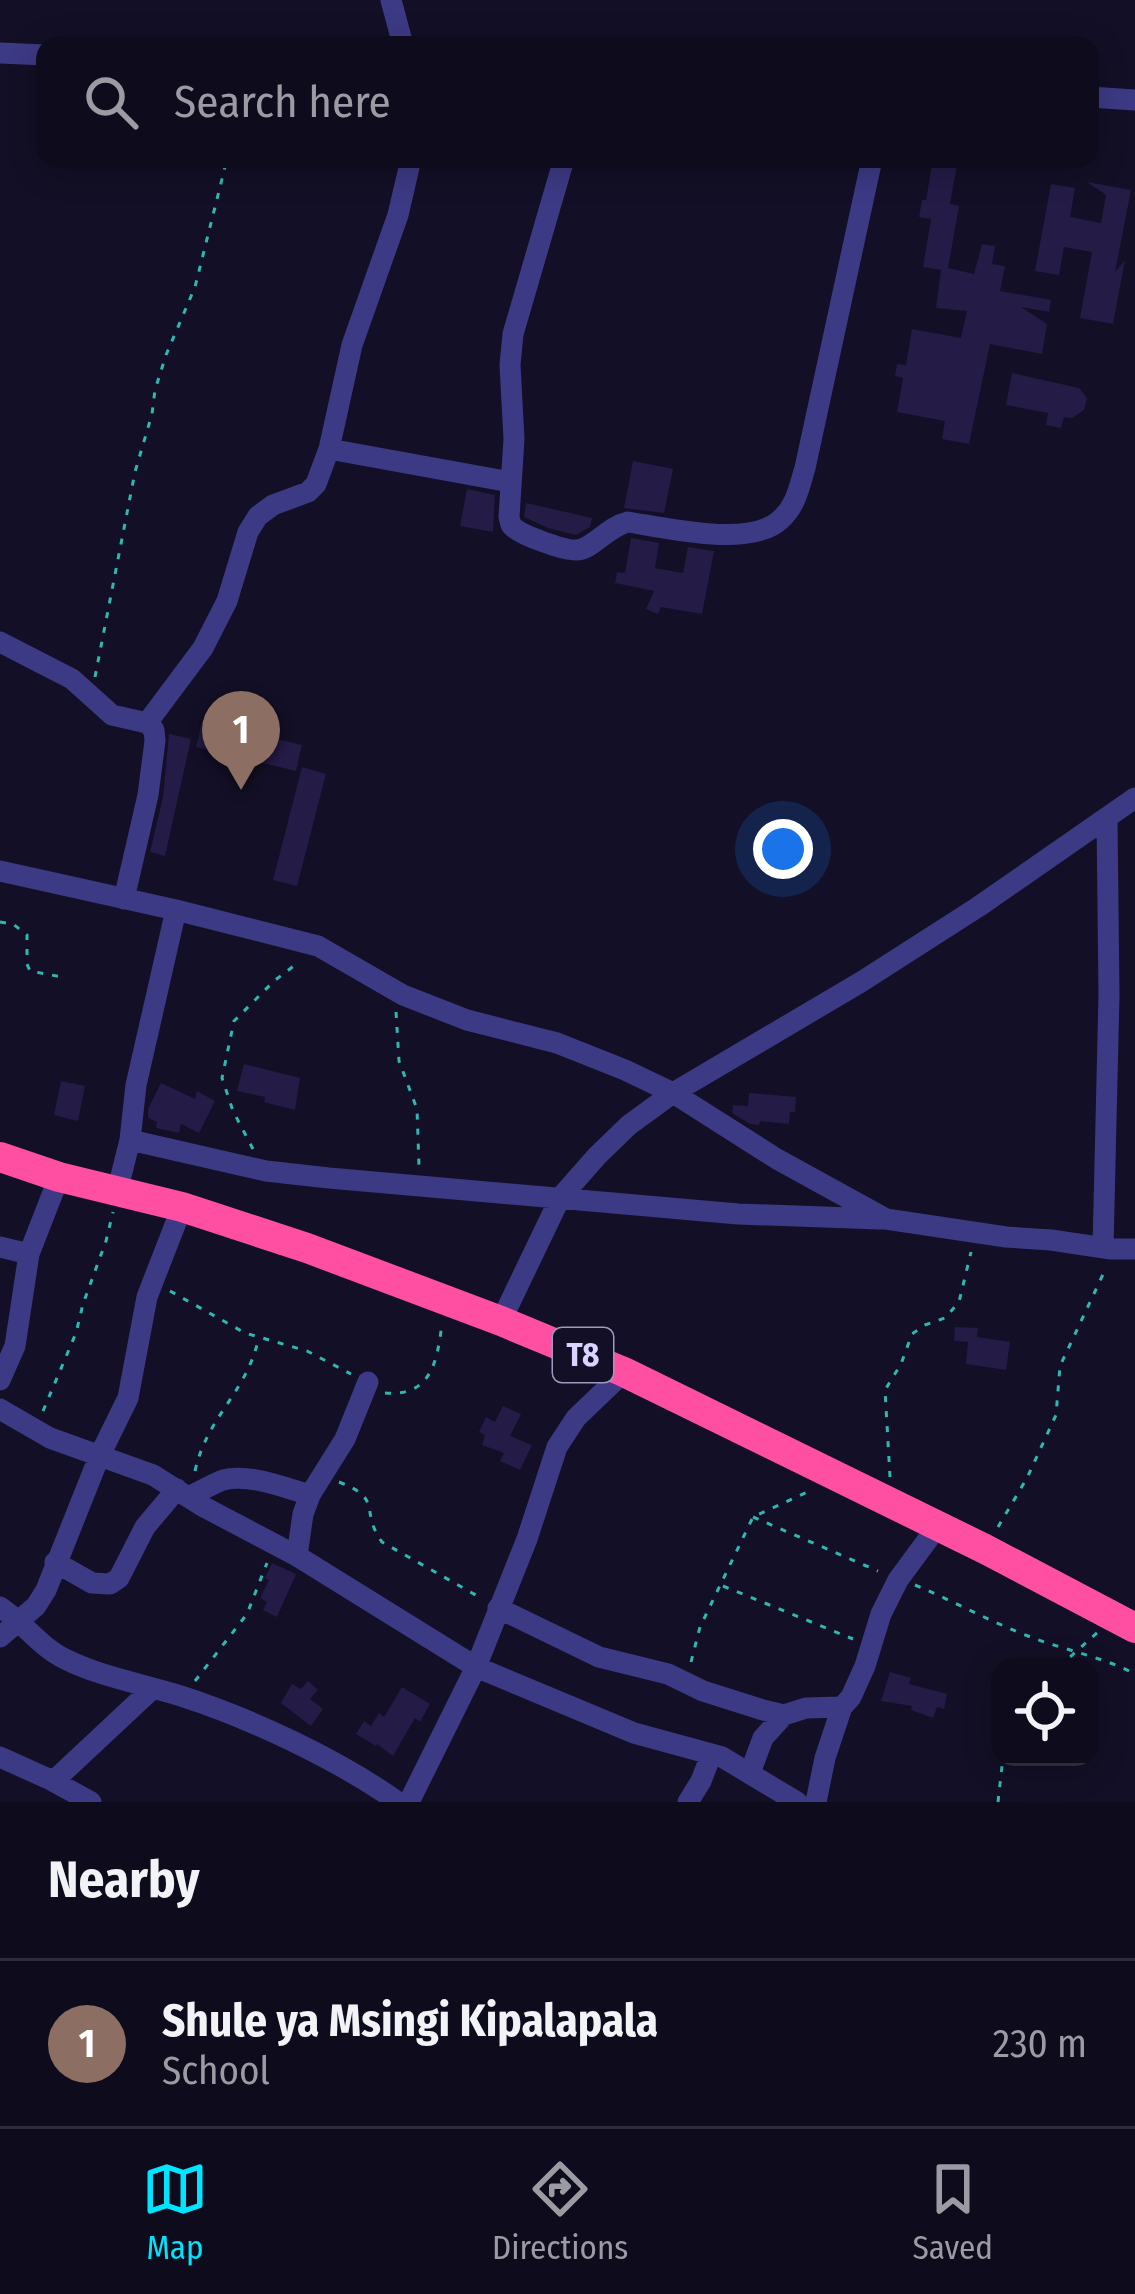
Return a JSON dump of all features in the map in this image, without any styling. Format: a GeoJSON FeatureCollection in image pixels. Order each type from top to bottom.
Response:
{"type":"FeatureCollection","features":[{"type":"Feature","properties":{"kind":"highway","name":"T8"},"geometry":{"type":"LineString","coordinates":[[0,1157],[58,1177],[182,1207],[501,1321],[624,1372],[986,1549],[1124,1623]]}},
{"type":"Feature","properties":{"kind":"street"},"geometry":{"type":"LineString","coordinates":[[391,0],[401,36]]}},
{"type":"Feature","properties":{"kind":"street"},"geometry":{"type":"LineString","coordinates":[[0,53],[36,55]]}},
{"type":"Feature","properties":{"kind":"street"},"geometry":{"type":"LineString","coordinates":[[1099,98],[1135,100]]}},
{"type":"Feature","properties":{"kind":"street"},"geometry":{"type":"LineString","coordinates":[[147,723],[203,648],[258,517],[316,484],[329,449],[352,345],[398,215],[409,168]]}},
{"type":"Feature","properties":{"kind":"street"},"geometry":{"type":"LineString","coordinates":[[561,168],[513,334],[514,439],[508,517],[525,536],[578,550],[628,522],[725,535],[754,532],[776,525],[796,500],[870,168]]}},
{"type":"Feature","properties":{"kind":"street"},"geometry":{"type":"LineString","coordinates":[[329,449],[510,482]]}},
{"type":"Feature","properties":{"kind":"street"},"geometry":{"type":"LineString","coordinates":[[0,641],[72,679],[112,715],[147,723],[154,730],[148,795],[124,899]]}},
{"type":"Feature","properties":{"kind":"street"},"geometry":{"type":"LineString","coordinates":[[501,1321],[560,1198],[629,1125],[673,1093],[861,982],[1135,798]]}},
{"type":"Feature","properties":{"kind":"street"},"geometry":{"type":"LineString","coordinates":[[1107,819],[1107,1249]]}},
{"type":"Feature","properties":{"kind":"street"},"geometry":{"type":"LineString","coordinates":[[0,871],[318,946],[403,995],[467,1020],[557,1043],[673,1093],[777,1159],[886,1219]]}},
{"type":"Feature","properties":{"kind":"street"},"geometry":{"type":"LineString","coordinates":[[117,1192],[176,910]]}},
{"type":"Feature","properties":{"kind":"street"},"geometry":{"type":"LineString","coordinates":[[130,1139],[266,1171],[738,1214],[886,1219],[1135,1249]]}},
{"type":"Feature","properties":{"kind":"street"},"geometry":{"type":"LineString","coordinates":[[0,1380],[15,1346],[29,1254],[58,1177]]}},
{"type":"Feature","properties":{"kind":"street"},"geometry":{"type":"LineString","coordinates":[[0,1636],[36,1606],[46,1590],[128,1398],[153,1281],[182,1207]]}},
{"type":"Feature","properties":{"kind":"street"},"geometry":{"type":"LineString","coordinates":[[0,1247],[29,1254]]}},
{"type":"Feature","properties":{"kind":"street"},"geometry":{"type":"LineString","coordinates":[[409,1802],[476,1667],[527,1539],[557,1447],[576,1418],[624,1372]]}},
{"type":"Feature","properties":{"kind":"street"},"geometry":{"type":"LineString","coordinates":[[286,1551],[315,1485],[346,1439],[368,1382]]}},
{"type":"Feature","properties":{"kind":"street"},"geometry":{"type":"LineString","coordinates":[[0,1409],[34,1430],[153,1475],[476,1667],[634,1733],[711,1755],[750,1772],[797,1802]]}},
{"type":"Feature","properties":{"kind":"street"},"geometry":{"type":"LineString","coordinates":[[56,1562],[92,1583],[110,1584],[119,1578],[145,1527],[183,1493],[232,1479],[315,1485]]}},
{"type":"Feature","properties":{"kind":"street"},"geometry":{"type":"LineString","coordinates":[[816,1802],[842,1707],[865,1666],[880,1614],[898,1580],[938,1527]]}},
{"type":"Feature","properties":{"kind":"street"},"geometry":{"type":"LineString","coordinates":[[0,1607],[64,1659],[183,1697],[316,1754],[398,1802]]}},
{"type":"Feature","properties":{"kind":"street"},"geometry":{"type":"LineString","coordinates":[[498,1608],[587,1652],[784,1715]]}},
{"type":"Feature","properties":{"kind":"street"},"geometry":{"type":"LineString","coordinates":[[50,1780],[152,1689]]}},
{"type":"Feature","properties":{"kind":"street"},"geometry":{"type":"LineString","coordinates":[[750,1772],[764,1738],[784,1715],[806,1708],[842,1707]]}},
{"type":"Feature","properties":{"kind":"street"},"geometry":{"type":"LineString","coordinates":[[688,1802],[711,1755]]}},
{"type":"Feature","properties":{"kind":"street"},"geometry":{"type":"LineString","coordinates":[[0,1757],[91,1802]]}},
{"type":"Feature","properties":{"kind":"path"},"geometry":{"type":"LineString","coordinates":[[92,696],[155,389],[195,287],[225,168]]}},
{"type":"Feature","properties":{"kind":"path"},"geometry":{"type":"LineString","coordinates":[[0,922],[13,924],[27,935],[30,970],[62,977]]}},
{"type":"Feature","properties":{"kind":"path"},"geometry":{"type":"LineString","coordinates":[[266,1171],[233,1111],[222,1078],[234,1021],[318,946]]}},
{"type":"Feature","properties":{"kind":"path"},"geometry":{"type":"LineString","coordinates":[[403,995],[395,1014],[395,1037],[398,1061],[417,1109],[420,1186]]}},
{"type":"Feature","properties":{"kind":"path"},"geometry":{"type":"LineString","coordinates":[[34,1430],[76,1333],[117,1192]]}},
{"type":"Feature","properties":{"kind":"path"},"geometry":{"type":"LineString","coordinates":[[892,1502],[885,1390],[912,1334],[945,1318],[959,1302],[975,1232]]}},
{"type":"Feature","properties":{"kind":"path"},"geometry":{"type":"LineString","coordinates":[[986,1549],[1056,1415],[1060,1366],[1096,1293],[1107,1249]]}},
{"type":"Feature","properties":{"kind":"path"},"geometry":{"type":"LineString","coordinates":[[153,1281],[258,1339],[323,1358],[385,1393],[396,1394],[413,1392],[424,1383],[435,1358],[445,1299]]}},
{"type":"Feature","properties":{"kind":"path"},"geometry":{"type":"LineString","coordinates":[[183,1493],[194,1479],[203,1440],[246,1378],[258,1339]]}},
{"type":"Feature","properties":{"kind":"path"},"geometry":{"type":"LineString","coordinates":[[684,1681],[700,1627],[753,1517],[838,1477]]}},
{"type":"Feature","properties":{"kind":"path"},"geometry":{"type":"LineString","coordinates":[[315,1485],[363,1492],[373,1530],[382,1542],[498,1608]]}},
{"type":"Feature","properties":{"kind":"path"},"geometry":{"type":"LineString","coordinates":[[753,1517],[1028,1636],[1135,1674]]}},
{"type":"Feature","properties":{"kind":"path"},"geometry":{"type":"LineString","coordinates":[[183,1697],[247,1614],[261,1576],[286,1551]]}},
{"type":"Feature","properties":{"kind":"path"},"geometry":{"type":"LineString","coordinates":[[721,1585],[871,1646]]}},
{"type":"Feature","properties":{"kind":"path"},"geometry":{"type":"LineString","coordinates":[[1070,1658],[1124,1623]]}},
{"type":"Feature","properties":{"kind":"path"},"geometry":{"type":"LineString","coordinates":[[1000,1800],[1002,1766]]}},
{"type":"Feature","properties":{"kind":"building"},"geometry":{"type":"Polygon","coordinates":[[[931,168],[956,168],[950,204],[959,206],[948,268],[974,274],[982,244],[995,246],[992,264],[1005,266],[1000,291],[1051,300],[1049,312],[1021,307],[1047,324],[1042,354],[990,344],[969,444],[942,439],[945,421],[897,412],[903,378],[895,376],[897,364],[906,365],[912,329],[961,338],[967,311],[936,308],[941,270],[923,267],[931,219],[919,217],[922,200],[926,200],[931,168]]]}},
{"type":"Feature","properties":{"kind":"building"},"geometry":{"type":"Polygon","coordinates":[[[1087,182],[1131,190],[1115,272],[1125,260],[1113,324],[1080,318],[1092,252],[1064,247],[1059,275],[1035,271],[1051,184],[1075,188],[1070,217],[1101,223],[1106,195],[1087,182]]]}},
{"type":"Feature","properties":{"kind":"building"},"geometry":{"type":"Polygon","coordinates":[[[1012,373],[1079,388],[1087,398],[1084,410],[1064,417],[1061,428],[1046,425],[1048,413],[1006,405],[1012,373]]]}},
{"type":"Feature","properties":{"kind":"building"},"geometry":{"type":"Polygon","coordinates":[[[633,461],[673,469],[664,513],[624,508],[633,461]]]}},
{"type":"Feature","properties":{"kind":"building"},"geometry":{"type":"Polygon","coordinates":[[[467,489],[495,495],[493,532],[460,526],[467,489]]]}},
{"type":"Feature","properties":{"kind":"building"},"geometry":{"type":"Polygon","coordinates":[[[526,503],[592,518],[590,527],[576,535],[548,528],[524,517],[526,503]]]}},
{"type":"Feature","properties":{"kind":"building"},"geometry":{"type":"Polygon","coordinates":[[[631,538],[659,543],[655,568],[683,573],[688,547],[714,551],[702,614],[661,607],[658,614],[646,609],[654,591],[615,583],[617,572],[625,573],[631,538]]]}},
{"type":"Feature","properties":{"kind":"building"},"geometry":{"type":"Polygon","coordinates":[[[202,721],[302,745],[296,771],[196,747],[202,721]]]}},
{"type":"Feature","properties":{"kind":"building"},"geometry":{"type":"Polygon","coordinates":[[[169,734],[191,739],[165,856],[150,852],[163,797],[169,734]]]}},
{"type":"Feature","properties":{"kind":"building"},"geometry":{"type":"Polygon","coordinates":[[[302,767],[326,774],[297,886],[273,880],[302,767]]]}},
{"type":"Feature","properties":{"kind":"building"},"geometry":{"type":"Polygon","coordinates":[[[244,1064],[300,1078],[295,1110],[237,1091],[244,1064]]]}},
{"type":"Feature","properties":{"kind":"building"},"geometry":{"type":"Polygon","coordinates":[[[61,1081],[85,1086],[78,1121],[54,1115],[61,1081]]]}},
{"type":"Feature","properties":{"kind":"building"},"geometry":{"type":"Polygon","coordinates":[[[161,1083],[195,1099],[197,1091],[215,1101],[199,1133],[181,1124],[179,1133],[156,1128],[157,1122],[148,1118],[161,1083]]]}},
{"type":"Feature","properties":{"kind":"building"},"geometry":{"type":"Polygon","coordinates":[[[749,1093],[796,1097],[789,1124],[750,1124],[732,1113],[733,1105],[748,1106],[749,1093]]]}},
{"type":"Feature","properties":{"kind":"building"},"geometry":{"type":"Polygon","coordinates":[[[955,1327],[978,1328],[977,1337],[1010,1342],[1006,1370],[966,1364],[968,1342],[954,1341],[955,1327]]]}},
{"type":"Feature","properties":{"kind":"building"},"geometry":{"type":"Polygon","coordinates":[[[503,1406],[521,1414],[510,1436],[532,1445],[520,1470],[500,1461],[504,1453],[482,1445],[485,1435],[479,1432],[486,1417],[495,1422],[503,1406]]]}},
{"type":"Feature","properties":{"kind":"building"},"geometry":{"type":"Polygon","coordinates":[[[272,1563],[296,1574],[277,1617],[263,1610],[267,1602],[260,1598],[272,1563]]]}},
{"type":"Feature","properties":{"kind":"building"},"geometry":{"type":"Polygon","coordinates":[[[890,1672],[911,1678],[909,1684],[947,1694],[944,1709],[937,1707],[933,1718],[911,1710],[912,1706],[881,1701],[890,1672]]]}},
{"type":"Feature","properties":{"kind":"building"},"geometry":{"type":"Polygon","coordinates":[[[308,1681],[318,1690],[310,1699],[323,1709],[311,1726],[281,1703],[292,1684],[301,1689],[308,1681]]]}},
{"type":"Feature","properties":{"kind":"building"},"geometry":{"type":"Polygon","coordinates":[[[402,1687],[430,1704],[420,1722],[415,1718],[393,1756],[356,1734],[364,1721],[371,1726],[379,1713],[384,1717],[402,1687]]]}},
{"type":"Feature","properties":{"kind":"place","name":"Shule ya Msingi Kipalapala"},"geometry":{"type":"Point","coordinates":[241,790]}}]}
